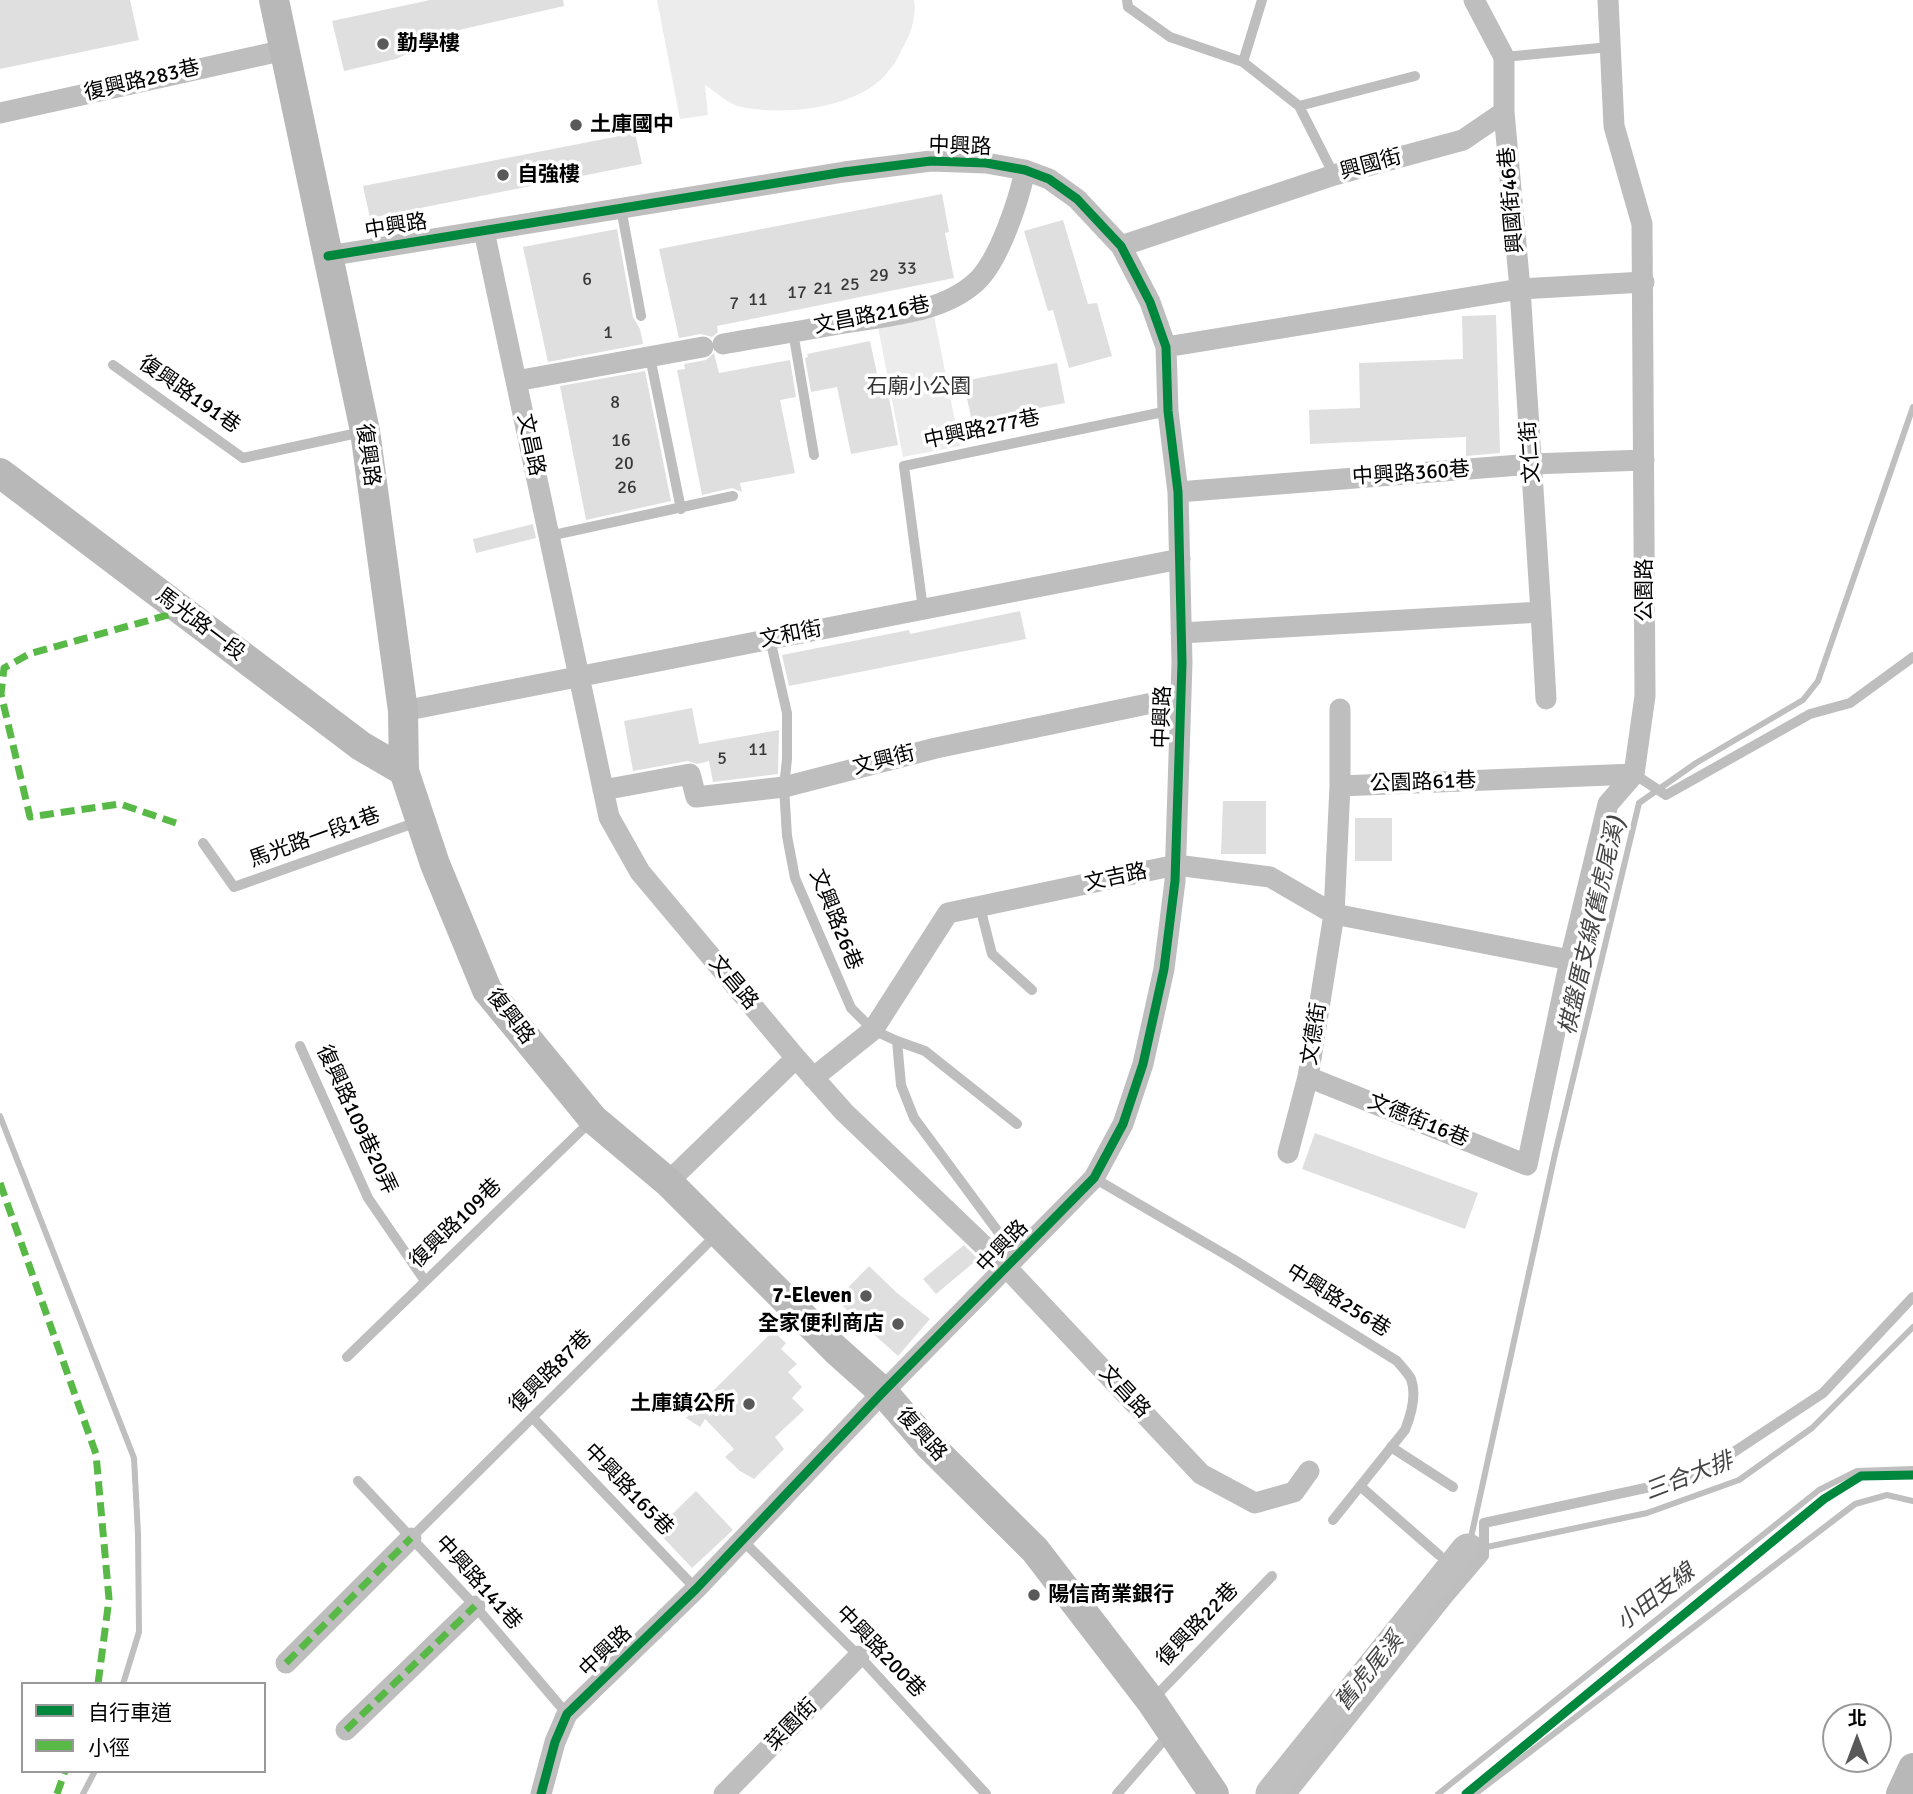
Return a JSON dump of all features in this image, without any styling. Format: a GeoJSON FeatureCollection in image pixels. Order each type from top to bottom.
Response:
{"type":"FeatureCollection","features":[{"type":"Feature","properties":{"kind":"main road","name":"復興路"},"geometry":{"type":"LineString","coordinates":[[274,0],[365,431],[403,710],[404,771],[420,821],[487,990],[593,1119],[668,1182],[836,1350],[883,1392],[928,1444],[1035,1550],[1151,1701],[1214,1794]]}},
{"type":"Feature","properties":{"kind":"main road","name":"馬光路一段"},"geometry":{"type":"LineString","coordinates":[[0,473],[360,746],[404,771]]}},
{"type":"Feature","properties":{"kind":"main road"},"geometry":{"type":"LineString","coordinates":[[1901,1794],[1913,1768]]}},
{"type":"Feature","properties":{"kind":"street"},"geometry":{"type":"LineString","coordinates":[[1474,0],[1504,57],[1504,111]]}},
{"type":"Feature","properties":{"kind":"street","name":"公園路"},"geometry":{"type":"LineString","coordinates":[[1608,0],[1614,126],[1642,224],[1644,282],[1645,696],[1634,774]]}},
{"type":"Feature","properties":{"kind":"street","name":"復興路283巷"},"geometry":{"type":"LineString","coordinates":[[0,113],[285,50]]}},
{"type":"Feature","properties":{"kind":"street","name":"興國街"},"geometry":{"type":"LineString","coordinates":[[1121,246],[1334,175],[1463,140],[1504,111]]}},
{"type":"Feature","properties":{"kind":"street","name":"興國街46巷"},"geometry":{"type":"LineString","coordinates":[[1504,111],[1520,289]]}},
{"type":"Feature","properties":{"kind":"street","name":"中興路"},"geometry":{"type":"LineString","coordinates":[[328,256],[844,172],[932,161],[986,163],[1025,170],[1049,179],[1077,199],[1121,246],[1150,303],[1166,347],[1168,411],[1178,492],[1180,559],[1181,697],[1176,865],[1164,969],[1143,1064],[1123,1124],[1094,1178],[883,1392],[696,1589],[567,1714],[546,1771],[541,1794]]}},
{"type":"Feature","properties":{"kind":"street","name":"文昌路216巷"},"geometry":{"type":"LineString","coordinates":[[516,381],[909,311],[943,302],[978,281],[989,265],[1020,195],[1025,170]]}},
{"type":"Feature","properties":{"kind":"street","name":"文昌路"},"geometry":{"type":"LineString","coordinates":[[484,230],[609,817],[640,873],[844,1112],[1007,1268],[1201,1474],[1255,1503],[1294,1492],[1309,1471]]}},
{"type":"Feature","properties":{"kind":"street"},"geometry":{"type":"LineString","coordinates":[[1166,347],[1520,289],[1644,282]]}},
{"type":"Feature","properties":{"kind":"street","name":"文仁街"},"geometry":{"type":"LineString","coordinates":[[1520,289],[1546,699]]}},
{"type":"Feature","properties":{"kind":"street","name":"中興路360巷"},"geometry":{"type":"LineString","coordinates":[[1178,492],[1532,464],[1644,460]]}},
{"type":"Feature","properties":{"kind":"street","name":"文和街"},"geometry":{"type":"LineString","coordinates":[[403,710],[1180,559]]}},
{"type":"Feature","properties":{"kind":"street"},"geometry":{"type":"LineString","coordinates":[[1181,633],[1541,612]]}},
{"type":"Feature","properties":{"kind":"street","name":"文興街"},"geometry":{"type":"LineString","coordinates":[[603,790],[690,774],[696,797],[784,787],[936,748],[1181,697]]}},
{"type":"Feature","properties":{"kind":"street"},"geometry":{"type":"LineString","coordinates":[[1340,709],[1340,786]]}},
{"type":"Feature","properties":{"kind":"street"},"geometry":{"type":"LineString","coordinates":[[1570,960],[1608,804],[1634,774]]}},
{"type":"Feature","properties":{"kind":"street","name":"公園路61巷"},"geometry":{"type":"LineString","coordinates":[[1334,914],[1340,786],[1634,774]]}},
{"type":"Feature","properties":{"kind":"street","name":"文吉路"},"geometry":{"type":"LineString","coordinates":[[813,1078],[873,1030],[948,913],[1176,865],[1270,877],[1334,914],[1570,960]]}},
{"type":"Feature","properties":{"kind":"street","name":"文德街"},"geometry":{"type":"LineString","coordinates":[[1288,1153],[1308,1077],[1334,914]]}},
{"type":"Feature","properties":{"kind":"street","name":"文德街16巷"},"geometry":{"type":"LineString","coordinates":[[1308,1077],[1527,1165],[1570,960]]}},
{"type":"Feature","properties":{"kind":"street"},"geometry":{"type":"LineString","coordinates":[[668,1182],[796,1058]]}},
{"type":"Feature","properties":{"kind":"street"},"geometry":{"type":"LineString","coordinates":[[286,1663],[411,1538]]}},
{"type":"Feature","properties":{"kind":"street"},"geometry":{"type":"LineString","coordinates":[[346,1730],[475,1606]]}},
{"type":"Feature","properties":{"kind":"street","name":"菜園街"},"geometry":{"type":"LineString","coordinates":[[724,1794],[859,1656]]}},
{"type":"Feature","properties":{"kind":"lane"},"geometry":{"type":"LineString","coordinates":[[1243,62],[1262,0]]}},
{"type":"Feature","properties":{"kind":"lane"},"geometry":{"type":"LineString","coordinates":[[1127,4],[1170,37],[1243,62],[1298,106],[1334,175]]}},
{"type":"Feature","properties":{"kind":"lane"},"geometry":{"type":"LineString","coordinates":[[1504,57],[1610,47]]}},
{"type":"Feature","properties":{"kind":"lane"},"geometry":{"type":"LineString","coordinates":[[1298,106],[1415,76]]}},
{"type":"Feature","properties":{"kind":"lane"},"geometry":{"type":"LineString","coordinates":[[621,208],[641,316]]}},
{"type":"Feature","properties":{"kind":"lane"},"geometry":{"type":"LineString","coordinates":[[793,332],[814,455]]}},
{"type":"Feature","properties":{"kind":"lane"},"geometry":{"type":"LineString","coordinates":[[649,357],[681,509]]}},
{"type":"Feature","properties":{"kind":"lane","name":"復興路191巷"},"geometry":{"type":"LineString","coordinates":[[113,365],[243,458],[365,431]]}},
{"type":"Feature","properties":{"kind":"lane","name":"中興路277巷"},"geometry":{"type":"LineString","coordinates":[[923,609],[904,466],[1168,411]]}},
{"type":"Feature","properties":{"kind":"lane"},"geometry":{"type":"LineString","coordinates":[[549,536],[733,496]]}},
{"type":"Feature","properties":{"kind":"lane","name":"文興路26巷"},"geometry":{"type":"LineString","coordinates":[[770,639],[787,713],[784,787],[787,836],[794,877],[851,1008],[873,1030],[925,1051],[1017,1124]]}},
{"type":"Feature","properties":{"kind":"lane"},"geometry":{"type":"LineString","coordinates":[[1634,774],[1666,794],[1810,714],[1850,703],[1913,657]]}},
{"type":"Feature","properties":{"kind":"lane","name":"馬光路一段1巷"},"geometry":{"type":"LineString","coordinates":[[203,843],[234,887],[420,821]]}},
{"type":"Feature","properties":{"kind":"lane"},"geometry":{"type":"LineString","coordinates":[[980,907],[992,954],[1032,990]]}},
{"type":"Feature","properties":{"kind":"lane"},"geometry":{"type":"LineString","coordinates":[[897,1041],[901,1084],[914,1118],[1002,1237],[1007,1268]]}},
{"type":"Feature","properties":{"kind":"lane","name":"復興路109巷20弄"},"geometry":{"type":"LineString","coordinates":[[300,1046],[368,1198],[425,1281]]}},
{"type":"Feature","properties":{"kind":"lane","name":"復興路109巷"},"geometry":{"type":"LineString","coordinates":[[347,1357],[593,1119]]}},
{"type":"Feature","properties":{"kind":"lane","name":"中興路256巷"},"geometry":{"type":"LineString","coordinates":[[1094,1178],[1233,1259],[1397,1361],[1411,1379],[1413,1399],[1405,1430],[1333,1520]]}},
{"type":"Feature","properties":{"kind":"lane","name":"復興路87巷"},"geometry":{"type":"LineString","coordinates":[[411,1538],[719,1232]]}},
{"type":"Feature","properties":{"kind":"lane"},"geometry":{"type":"LineString","coordinates":[[1292,1794],[1484,1556],[1484,1523],[1696,1477],[1823,1393],[1913,1297]]}},
{"type":"Feature","properties":{"kind":"lane","name":"中興路165巷"},"geometry":{"type":"LineString","coordinates":[[533,1418],[696,1589]]}},
{"type":"Feature","properties":{"kind":"lane"},"geometry":{"type":"LineString","coordinates":[[1391,1447],[1453,1487]]}},
{"type":"Feature","properties":{"kind":"lane","name":"中興路141巷"},"geometry":{"type":"LineString","coordinates":[[358,1481],[475,1606],[567,1714]]}},
{"type":"Feature","properties":{"kind":"lane"},"geometry":{"type":"LineString","coordinates":[[1360,1486],[1439,1555]]}},
{"type":"Feature","properties":{"kind":"lane","name":"中興路200巷"},"geometry":{"type":"LineString","coordinates":[[742,1540],[859,1656],[986,1794]]}},
{"type":"Feature","properties":{"kind":"lane","name":"復興路22巷"},"geometry":{"type":"LineString","coordinates":[[1151,1701],[1272,1576]]}},
{"type":"Feature","properties":{"kind":"lane"},"geometry":{"type":"LineString","coordinates":[[1117,1794],[1171,1732]]}},
{"type":"Feature","properties":{"kind":"green space"},"geometry":{"type":"Polygon","coordinates":[[[657,0],[914,0],[915,13],[910,33],[893,65],[877,82],[861,93],[822,106],[759,110],[736,106],[705,85],[708,115],[680,119],[657,0]]]}},
{"type":"Feature","properties":{"kind":"green space","name":"石廟小公園"},"geometry":{"type":"Polygon","coordinates":[[[934,316],[960,446],[903,457],[878,327],[934,316]]]}},
{"type":"Feature","properties":{"kind":"building"},"geometry":{"type":"Polygon","coordinates":[[[0,0],[130,0],[139,40],[0,69],[0,0]]]}},
{"type":"Feature","properties":{"kind":"building","name":"勤學樓"},"geometry":{"type":"Polygon","coordinates":[[[430,0],[563,0],[564,6],[459,30],[396,59],[344,71],[332,21],[430,0]]]}},
{"type":"Feature","properties":{"kind":"building","name":"自強樓"},"geometry":{"type":"Polygon","coordinates":[[[635,133],[642,164],[370,218],[363,186],[635,133]]]}},
{"type":"Feature","properties":{"kind":"building"},"geometry":{"type":"Polygon","coordinates":[[[942,194],[949,232],[945,233],[954,278],[717,326],[718,332],[712,337],[701,334],[679,338],[659,249],[942,194]]]}},
{"type":"Feature","properties":{"kind":"building"},"geometry":{"type":"Polygon","coordinates":[[[1063,220],[1088,304],[1097,303],[1112,356],[1069,368],[1053,310],[1048,311],[1024,231],[1063,220]]]}},
{"type":"Feature","properties":{"kind":"building"},"geometry":{"type":"Polygon","coordinates":[[[617,229],[633,317],[640,329],[643,344],[548,362],[523,247],[617,229]]]}},
{"type":"Feature","properties":{"kind":"building"},"geometry":{"type":"Polygon","coordinates":[[[1496,315],[1500,453],[1466,456],[1466,437],[1310,444],[1309,410],[1360,408],[1359,363],[1463,359],[1462,316],[1496,315]]]}},
{"type":"Feature","properties":{"kind":"building"},"geometry":{"type":"Polygon","coordinates":[[[870,341],[879,383],[886,382],[898,445],[851,454],[837,387],[811,392],[805,358],[808,357],[807,354],[870,341]]]}},
{"type":"Feature","properties":{"kind":"building"},"geometry":{"type":"Polygon","coordinates":[[[714,353],[719,373],[790,360],[796,397],[780,400],[795,473],[740,483],[742,492],[732,488],[702,495],[677,370],[685,369],[684,364],[706,360],[714,353]]]}},
{"type":"Feature","properties":{"kind":"building"},"geometry":{"type":"Polygon","coordinates":[[[1057,363],[1065,403],[972,421],[963,381],[1057,363]]]}},
{"type":"Feature","properties":{"kind":"building"},"geometry":{"type":"Polygon","coordinates":[[[645,371],[671,501],[586,520],[560,386],[645,371]]]}},
{"type":"Feature","properties":{"kind":"building"},"geometry":{"type":"Polygon","coordinates":[[[533,524],[536,538],[476,553],[473,539],[533,524]]]}},
{"type":"Feature","properties":{"kind":"building"},"geometry":{"type":"Polygon","coordinates":[[[1020,611],[1026,639],[789,686],[782,655],[909,630],[910,634],[1020,611]]]}},
{"type":"Feature","properties":{"kind":"building"},"geometry":{"type":"Polygon","coordinates":[[[692,708],[699,744],[779,730],[778,774],[713,782],[709,761],[697,764],[688,761],[633,771],[624,721],[692,708]]]}},
{"type":"Feature","properties":{"kind":"building"},"geometry":{"type":"Polygon","coordinates":[[[1223,801],[1266,801],[1266,854],[1221,854],[1223,801]]]}},
{"type":"Feature","properties":{"kind":"building"},"geometry":{"type":"Polygon","coordinates":[[[1355,818],[1392,818],[1392,861],[1355,861],[1355,818]]]}},
{"type":"Feature","properties":{"kind":"building"},"geometry":{"type":"Polygon","coordinates":[[[1315,1133],[1478,1193],[1465,1229],[1302,1169],[1315,1133]]]}},
{"type":"Feature","properties":{"kind":"building"},"geometry":{"type":"Polygon","coordinates":[[[964,1245],[978,1259],[936,1294],[923,1279],[964,1245]]]}},
{"type":"Feature","properties":{"kind":"building"},"geometry":{"type":"Polygon","coordinates":[[[869,1266],[930,1319],[898,1356],[836,1300],[869,1266]]]}},
{"type":"Feature","properties":{"kind":"building","name":"土庫鎮公所"},"geometry":{"type":"Polygon","coordinates":[[[773,1331],[786,1343],[781,1349],[797,1364],[788,1372],[802,1387],[792,1398],[804,1410],[775,1437],[784,1449],[754,1479],[725,1457],[734,1449],[705,1419],[700,1427],[686,1418],[773,1331]]]}},
{"type":"Feature","properties":{"kind":"building"},"geometry":{"type":"Polygon","coordinates":[[[696,1491],[733,1530],[692,1568],[656,1530],[696,1491]]]}},
{"type":"Feature","properties":{"kind":"waterway","name":"棋盤厝支線(舊虎尾溪)"},"geometry":{"type":"LineString","coordinates":[[1913,407],[1818,681],[1803,700],[1696,763],[1639,803],[1555,1154],[1468,1551],[1647,1513],[1739,1480],[1812,1428],[1913,1327]]}},
{"type":"Feature","properties":{"kind":"waterway"},"geometry":{"type":"LineString","coordinates":[[0,1116],[134,1458],[139,1632],[124,1682]]}},
{"type":"Feature","properties":{"kind":"waterway","name":"小田支線"},"geometry":{"type":"LineString","coordinates":[[1438,1794],[1819,1490],[1857,1471],[1913,1469]]}},
{"type":"Feature","properties":{"kind":"waterway"},"geometry":{"type":"LineString","coordinates":[[1475,1794],[1855,1504],[1887,1495],[1913,1501]]}},
{"type":"Feature","properties":{"kind":"waterway","name":"舊虎尾溪"},"geometry":{"type":"LineString","coordinates":[[1273,1794],[1468,1551]]}},
{"type":"Feature","properties":{"kind":"waterway"},"geometry":{"type":"LineString","coordinates":[[83,1794],[94,1773]]}},
{"type":"Feature","properties":{"kind":"marked path"},"geometry":{"type":"LineString","coordinates":[[176,823],[120,804],[30,817],[1,694],[4,668],[29,654],[182,611]]}},
{"type":"Feature","properties":{"kind":"marked path"},"geometry":{"type":"LineString","coordinates":[[0,1183],[96,1454],[109,1599],[98,1682]]}},
{"type":"Feature","properties":{"kind":"marked path"},"geometry":{"type":"LineString","coordinates":[[286,1663],[411,1538]]}},
{"type":"Feature","properties":{"kind":"marked path"},"geometry":{"type":"LineString","coordinates":[[346,1730],[475,1606]]}},
{"type":"Feature","properties":{"kind":"marked path"},"geometry":{"type":"LineString","coordinates":[[57,1794],[64,1773]]}},
{"type":"Feature","properties":{"kind":"cycle path"},"geometry":{"type":"LineString","coordinates":[[328,256],[844,172],[931,161],[986,163],[1025,170],[1049,179],[1077,199],[1121,246],[1150,302],[1166,347],[1168,411],[1178,492],[1182,663],[1175,881],[1164,969],[1143,1064],[1123,1124],[1094,1178],[883,1392],[696,1589],[567,1714],[555,1742],[541,1794]]}},
{"type":"Feature","properties":{"kind":"cycle path"},"geometry":{"type":"LineString","coordinates":[[1466,1794],[1824,1499],[1861,1476],[1913,1475]]}},
{"type":"Feature","properties":{"kind":"place","name":"勤學樓"},"geometry":{"type":"Point","coordinates":[383,44]}},
{"type":"Feature","properties":{"kind":"place","name":"土庫國中"},"geometry":{"type":"Point","coordinates":[576,125]}},
{"type":"Feature","properties":{"kind":"place","name":"自強樓"},"geometry":{"type":"Point","coordinates":[503,175]}},
{"type":"Feature","properties":{"kind":"place","name":"7-Eleven"},"geometry":{"type":"Point","coordinates":[866,1296]}},
{"type":"Feature","properties":{"kind":"place","name":"全家便利商店"},"geometry":{"type":"Point","coordinates":[898,1324]}},
{"type":"Feature","properties":{"kind":"place","name":"土庫鎮公所"},"geometry":{"type":"Point","coordinates":[749,1404]}},
{"type":"Feature","properties":{"kind":"place","name":"陽信商業銀行"},"geometry":{"type":"Point","coordinates":[1034,1595]}},
{"type":"Feature","properties":{"kind":"water label","name":"三合大排"},"geometry":{"type":"Point","coordinates":[1689,1477]}}]}
